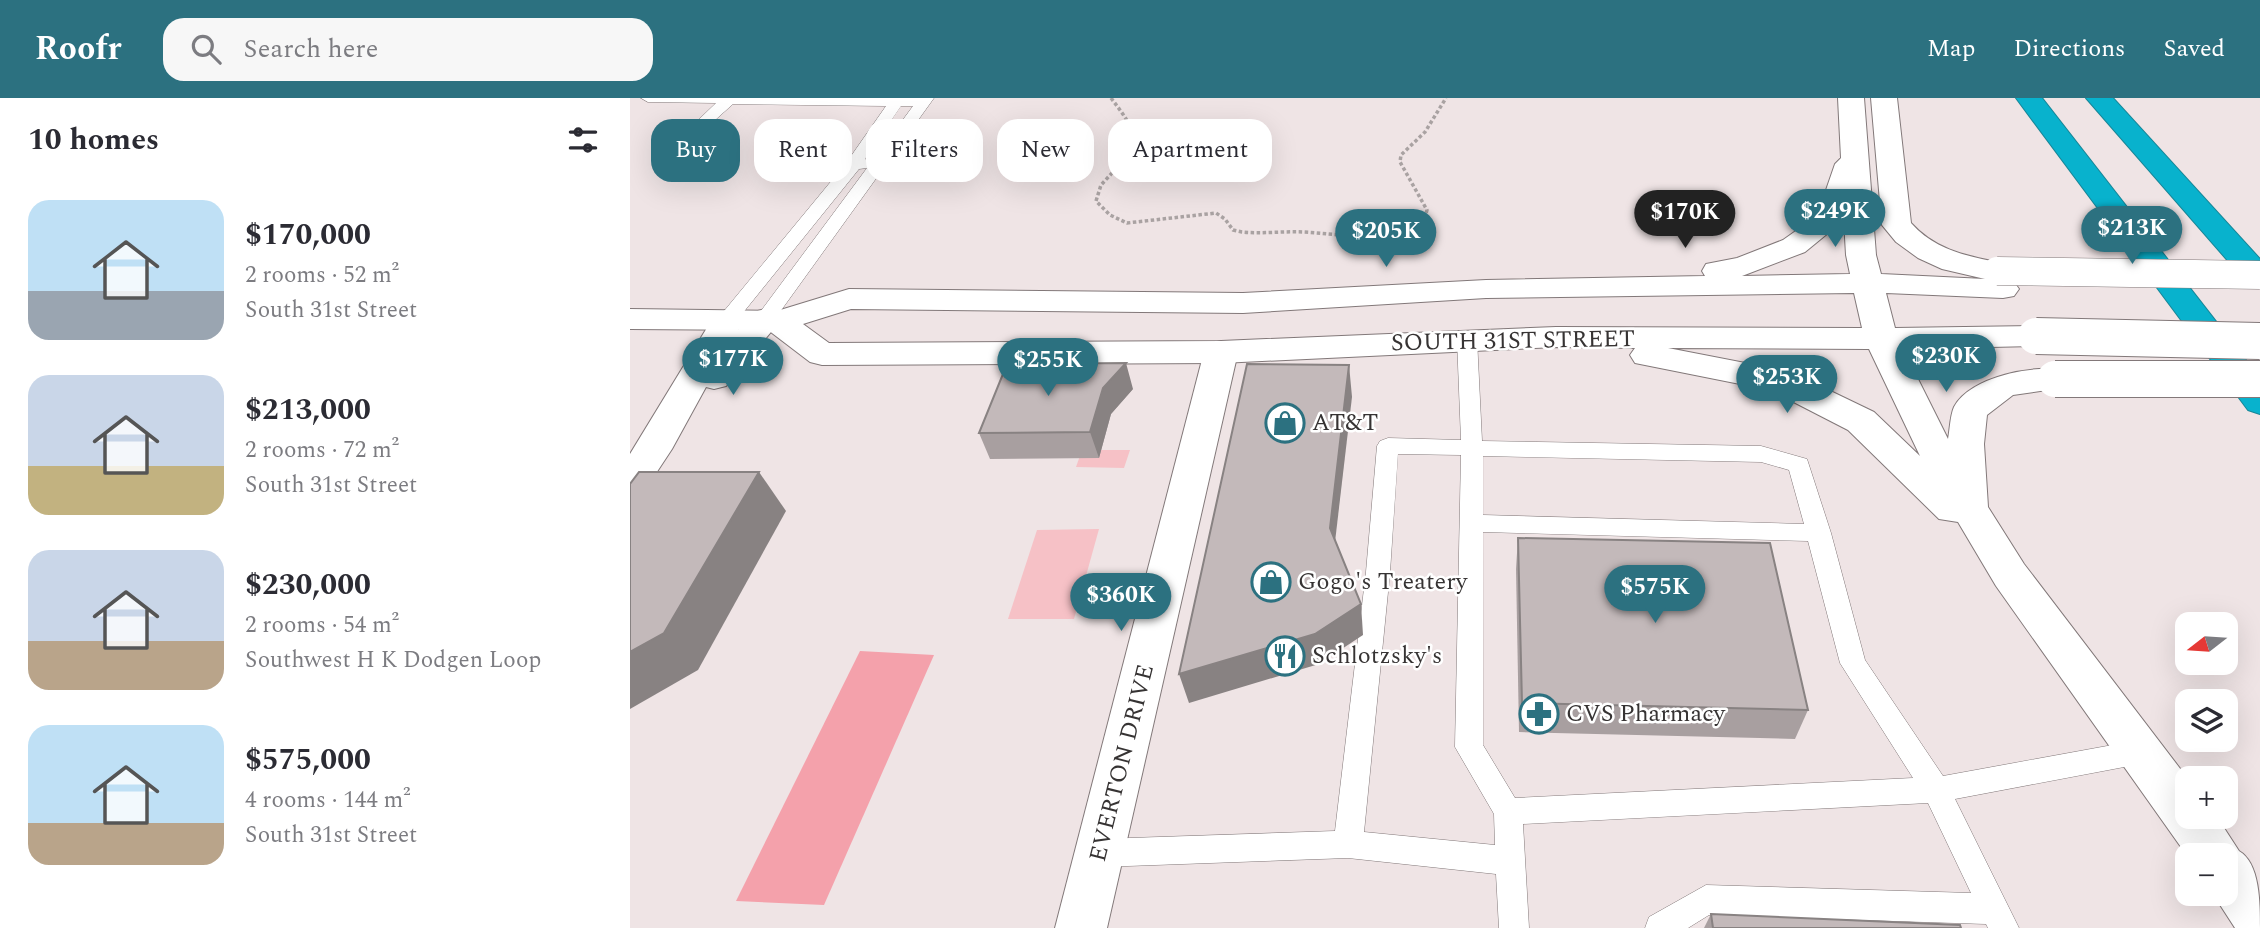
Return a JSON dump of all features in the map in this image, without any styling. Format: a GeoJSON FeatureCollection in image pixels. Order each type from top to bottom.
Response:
{"type":"FeatureCollection","features":[{"type":"Feature","properties":{"kind":"highway"},"geometry":{"type":"LineString","coordinates":[[2029,98],[2260,402]]}},
{"type":"Feature","properties":{"kind":"highway"},"geometry":{"type":"LineString","coordinates":[[2048,98],[2260,361]]}},
{"type":"Feature","properties":{"kind":"highway"},"geometry":{"type":"LineString","coordinates":[[2099,98],[2260,276]]}},
{"type":"Feature","properties":{"kind":"highway"},"geometry":{"type":"LineString","coordinates":[[2126,98],[2260,247]]}},
{"type":"Feature","properties":{"kind":"main road"},"geometry":{"type":"LineString","coordinates":[[1851,98],[1861,255],[1881,339],[1945,469],[1993,548],[2175,799]]}},
{"type":"Feature","properties":{"kind":"main road"},"geometry":{"type":"LineString","coordinates":[[1884,98],[1897,225],[1915,244],[1946,261],[2000,280],[2260,276]]}},
{"type":"Feature","properties":{"kind":"main road"},"geometry":{"type":"LineString","coordinates":[[1486,289],[1681,276],[1744,266],[1794,246],[1830,220],[1854,149]]}},
{"type":"Feature","properties":{"kind":"main road","name":"SOUTH 31ST STREET"},"geometry":{"type":"LineString","coordinates":[[630,318],[771,320],[849,299],[1243,303],[1486,289],[2000,280],[2260,295]]}},
{"type":"Feature","properties":{"kind":"main road"},"geometry":{"type":"LineString","coordinates":[[630,483],[659,440],[727,320]]}},
{"type":"Feature","properties":{"kind":"main road"},"geometry":{"type":"LineString","coordinates":[[659,440],[771,320]]}},
{"type":"Feature","properties":{"kind":"main road","name":"SOUTH 31ST STREET"},"geometry":{"type":"LineString","coordinates":[[771,320],[822,354],[1222,352],[1556,337],[1881,339],[2036,336],[2260,341]]}},
{"type":"Feature","properties":{"kind":"main road"},"geometry":{"type":"LineString","coordinates":[[1556,337],[1779,380],[1861,421],[1993,548]]}},
{"type":"Feature","properties":{"kind":"main road","name":"EVERTON DRIVE"},"geometry":{"type":"LineString","coordinates":[[1081,928],[1222,352]]}},
{"type":"Feature","properties":{"kind":"main road"},"geometry":{"type":"LineString","coordinates":[[1970,510],[1966,444],[1970,410],[2004,385],[2055,379],[2260,379]]}},
{"type":"Feature","properties":{"kind":"main road"},"geometry":{"type":"LineString","coordinates":[[2238,888],[2260,921]]}},
{"type":"Feature","properties":{"kind":"lane"},"geometry":{"type":"LineString","coordinates":[[648,98],[926,100]]}},
{"type":"Feature","properties":{"kind":"lane"},"geometry":{"type":"LineString","coordinates":[[708,119],[730,99]]}},
{"type":"Feature","properties":{"kind":"lane"},"geometry":{"type":"LineString","coordinates":[[727,320],[854,164],[898,100]]}},
{"type":"Feature","properties":{"kind":"lane"},"geometry":{"type":"LineString","coordinates":[[912,119],[926,100]]}},
{"type":"Feature","properties":{"kind":"lane"},"geometry":{"type":"LineString","coordinates":[[854,164],[866,164]]}},
{"type":"Feature","properties":{"kind":"lane"},"geometry":{"type":"LineString","coordinates":[[771,320],[867,182]]}},
{"type":"Feature","properties":{"kind":"lane"},"geometry":{"type":"LineString","coordinates":[[1467,339],[1473,523],[1469,747],[1508,812],[1514,928]]}},
{"type":"Feature","properties":{"kind":"lane"},"geometry":{"type":"LineString","coordinates":[[1348,844],[1378,572],[1388,446],[1761,454],[1798,465],[1853,663],[1936,790],[1999,919],[1706,900],[1660,928]]}},
{"type":"Feature","properties":{"kind":"lane"},"geometry":{"type":"LineString","coordinates":[[1473,523],[1819,534]]}},
{"type":"Feature","properties":{"kind":"lane"},"geometry":{"type":"LineString","coordinates":[[1508,812],[1936,790],[2140,752]]}},
{"type":"Feature","properties":{"kind":"lane"},"geometry":{"type":"LineString","coordinates":[[1100,853],[1348,844],[1511,861]]}},
{"type":"Feature","properties":{"kind":"path"},"geometry":{"type":"LineString","coordinates":[[1111,98],[1130,121],[1136,134],[1131,152],[1098,192],[1096,201],[1104,212],[1117,220],[1127,223],[1216,213],[1225,219],[1233,230],[1245,233],[1260,235],[1304,232],[1356,239],[1412,231],[1423,224],[1427,210],[1400,162],[1401,155],[1425,132],[1446,98]]}},
{"type":"Feature","properties":{"kind":"shaded area"},"geometry":{"type":"Polygon","coordinates":[[[1082,450],[1130,450],[1124,468],[1076,467],[1082,450]]]}},
{"type":"Feature","properties":{"kind":"shaded area"},"geometry":{"type":"Polygon","coordinates":[[[1099,529],[1074,619],[1008,619],[1037,530],[1099,529]]]}},
{"type":"Feature","properties":{"kind":"shaded area"},"geometry":{"type":"Polygon","coordinates":[[[860,651],[934,655],[824,905],[736,901],[860,651]]]}},
{"type":"Feature","properties":{"kind":"building"},"geometry":{"type":"Polygon","coordinates":[[[1126,363],[1103,388],[1090,432],[979,433],[1007,364],[1126,363]]]}},
{"type":"Feature","properties":{"kind":"building"},"geometry":{"type":"Polygon","coordinates":[[[1247,364],[1349,365],[1330,528],[1361,604],[1315,634],[1179,674],[1247,364]]]}},
{"type":"Feature","properties":{"kind":"building"},"geometry":{"type":"Polygon","coordinates":[[[639,472],[759,472],[664,633],[630,652],[630,484],[639,472]]]}},
{"type":"Feature","properties":{"kind":"building","name":"CVS Pharmacy"},"geometry":{"type":"Polygon","coordinates":[[[1518,538],[1770,543],[1808,710],[1522,703],[1518,538]]]}},
{"type":"Feature","properties":{"kind":"building"},"geometry":{"type":"Polygon","coordinates":[[[1711,914],[1960,925],[1961,928],[1713,928],[1711,914]]]}},
{"type":"Feature","properties":{"kind":"place","name":"AT&T"},"geometry":{"type":"Point","coordinates":[1285,423]}},
{"type":"Feature","properties":{"kind":"place","name":"Gogo's Treatery"},"geometry":{"type":"Point","coordinates":[1271,582]}},
{"type":"Feature","properties":{"kind":"place","name":"Schlotzsky's"},"geometry":{"type":"Point","coordinates":[1285,656]}},
{"type":"Feature","properties":{"kind":"place","name":"CVS Pharmacy"},"geometry":{"type":"Point","coordinates":[1539,714]}}]}
